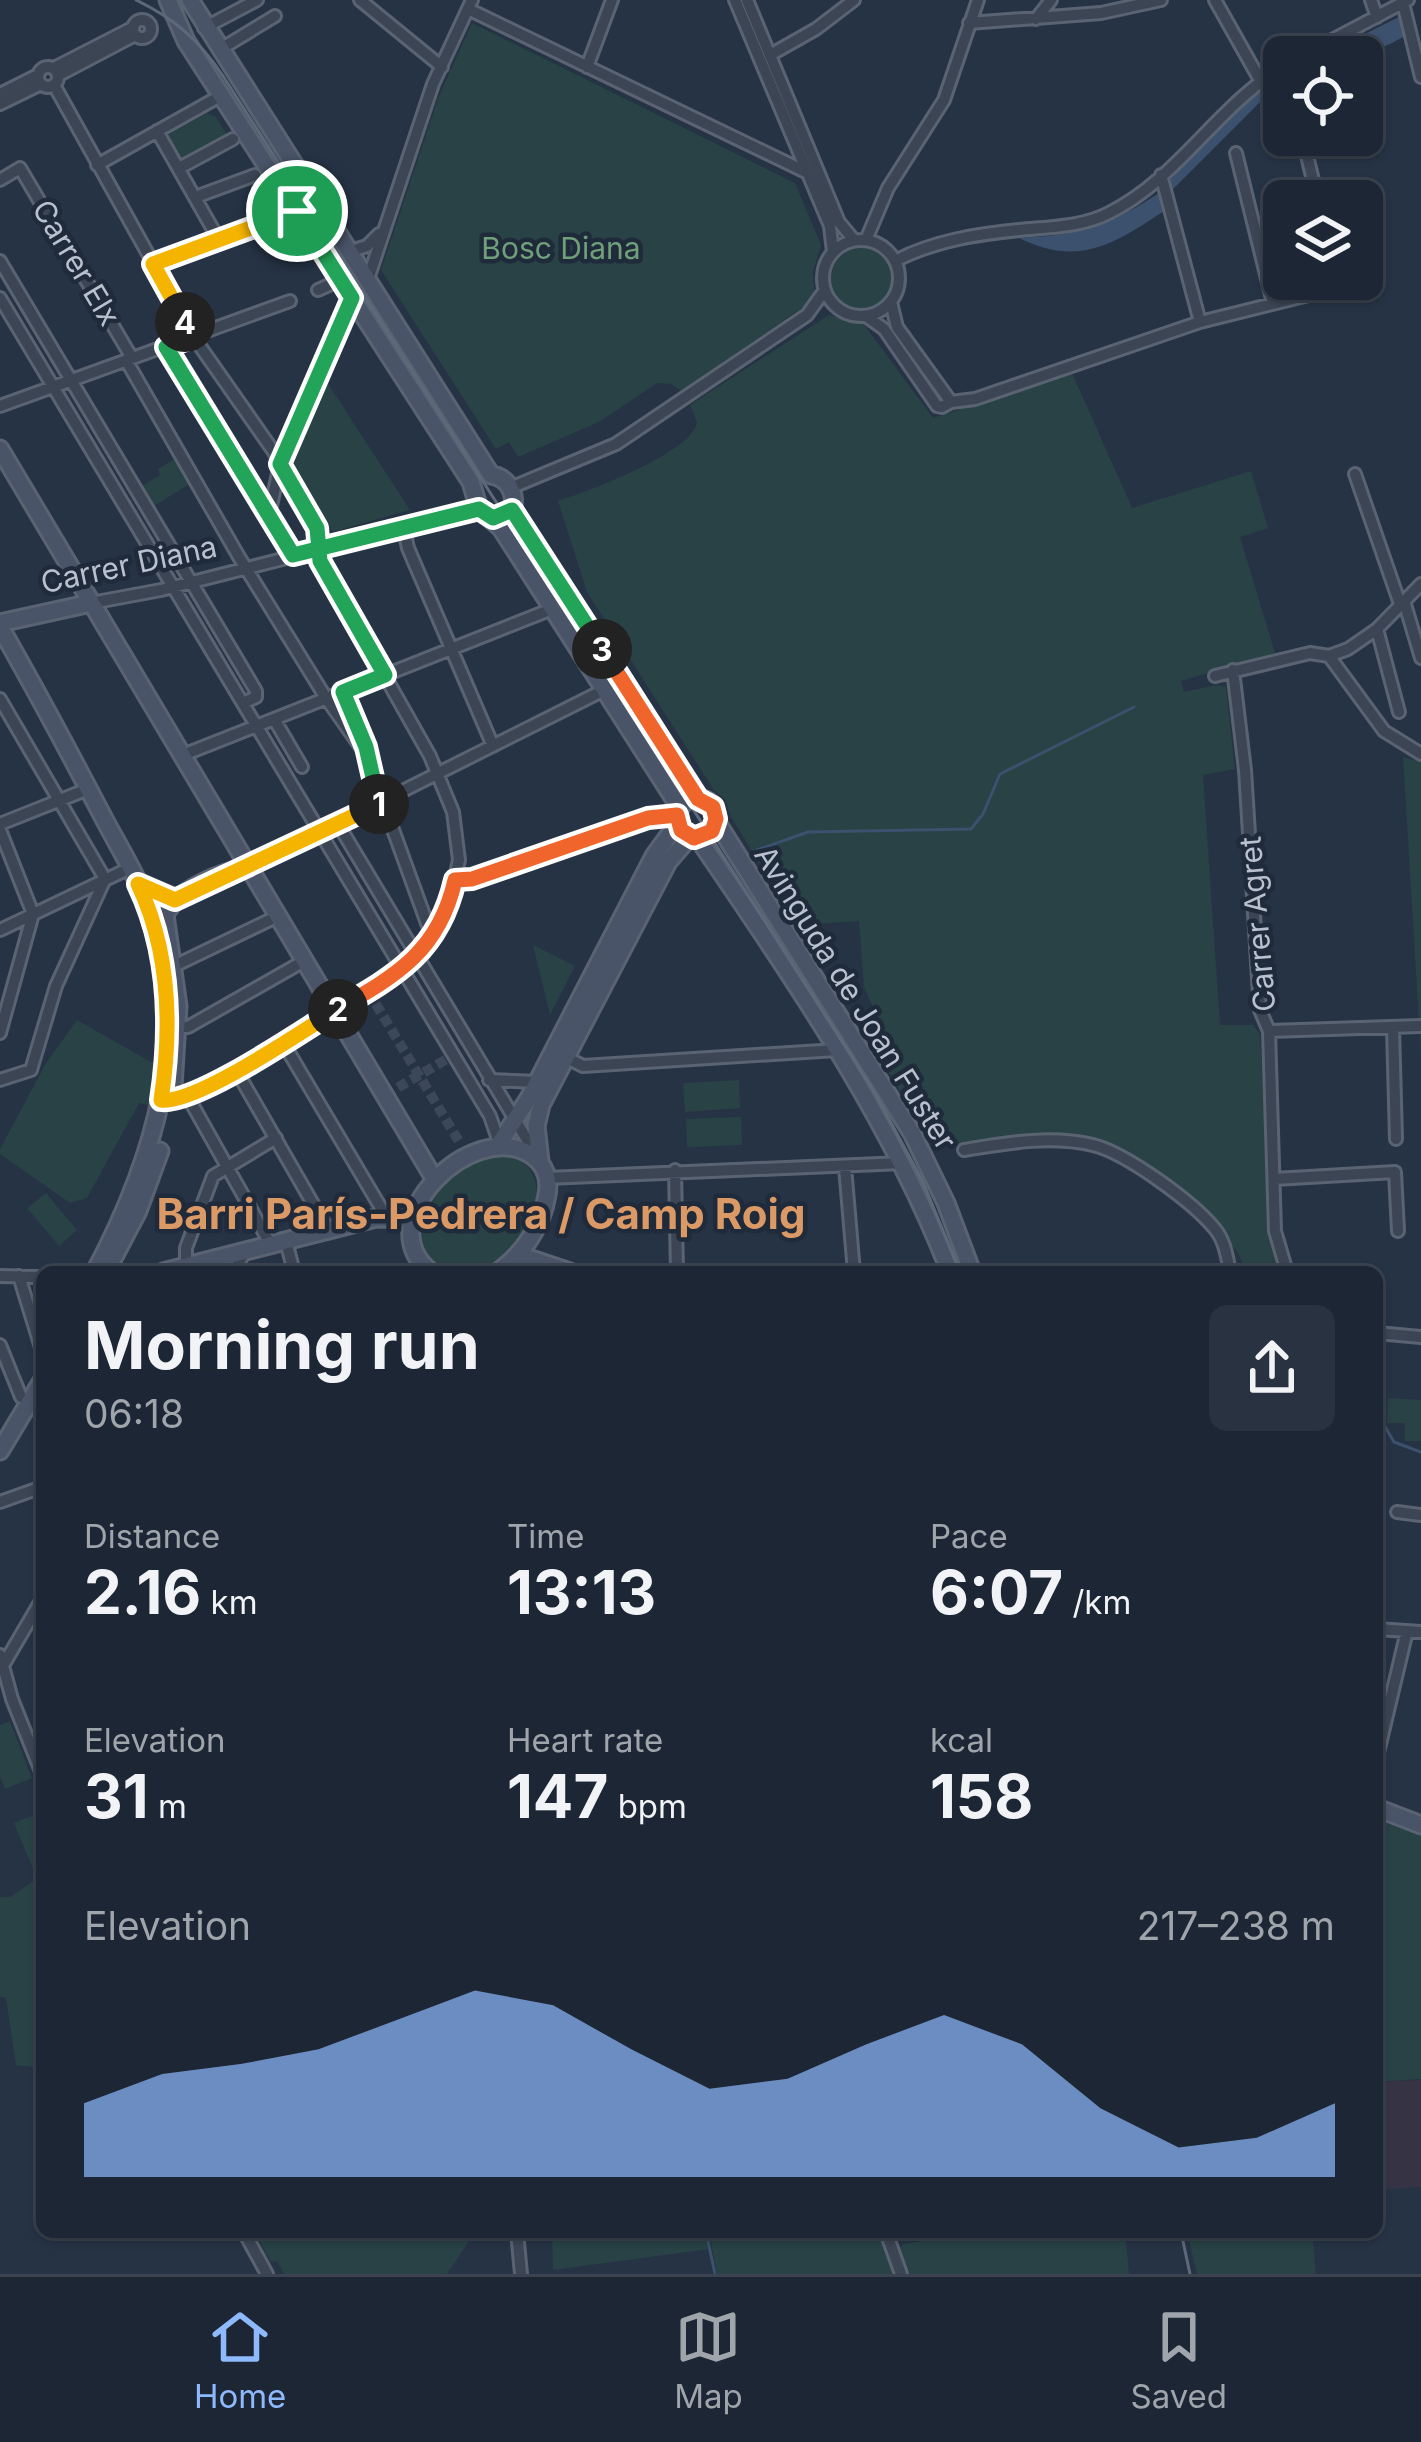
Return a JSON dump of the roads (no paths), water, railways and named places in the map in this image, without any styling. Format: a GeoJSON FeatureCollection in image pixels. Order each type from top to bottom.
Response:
{"type":"FeatureCollection","features":[{"type":"Feature","properties":{"kind":"main road"},"geometry":{"type":"LineString","coordinates":[[168,0],[186,41],[466,474],[480,507],[501,528],[604,690],[678,815],[682,832],[696,838]]}},
{"type":"Feature","properties":{"kind":"main road"},"geometry":{"type":"LineString","coordinates":[[190,0],[491,475]]}},
{"type":"Feature","properties":{"kind":"main road"},"geometry":{"type":"LineString","coordinates":[[0,449],[435,1180]]}},
{"type":"Feature","properties":{"kind":"main road"},"geometry":{"type":"LineString","coordinates":[[491,475],[500,477],[510,488],[512,510],[505,516],[480,507],[476,483],[491,475]]}},
{"type":"Feature","properties":{"kind":"main road"},"geometry":{"type":"LineString","coordinates":[[499,1144],[560,1054],[668,862],[686,841],[709,834],[716,821],[713,807],[698,799],[512,510]]}},
{"type":"Feature","properties":{"kind":"main road","name":"Carrer Diana"},"geometry":{"type":"LineString","coordinates":[[0,623],[91,604]]}},
{"type":"Feature","properties":{"kind":"main road"},"geometry":{"type":"LineString","coordinates":[[0,623],[142,892],[154,926],[166,994],[174,1100],[98,1266]]}},
{"type":"Feature","properties":{"kind":"main road"},"geometry":{"type":"LineString","coordinates":[[505,1266],[519,1255],[547,1199],[537,1117],[560,1054],[654,856],[688,800],[698,799]]}},
{"type":"Feature","properties":{"kind":"main road","name":"Avinguda de Joan Fuster"},"geometry":{"type":"LineString","coordinates":[[716,821],[912,1133],[970,1266]]}},
{"type":"Feature","properties":{"kind":"main road","name":"Avinguda de Joan Fuster"},"geometry":{"type":"LineString","coordinates":[[696,838],[837,1050],[903,1162],[947,1266]]}},
{"type":"Feature","properties":{"kind":"main road"},"geometry":{"type":"LineString","coordinates":[[109,1266],[152,1176],[174,1100],[178,1027],[165,920],[175,900],[236,869],[249,868]]}},
{"type":"Feature","properties":{"kind":"main road"},"geometry":{"type":"LineString","coordinates":[[142,892],[175,900]]}},
{"type":"Feature","properties":{"kind":"main road"},"geometry":{"type":"LineString","coordinates":[[420,1266],[411,1241],[412,1220],[422,1197],[465,1150],[499,1144],[522,1149],[539,1161]]}},
{"type":"Feature","properties":{"kind":"main road"},"geometry":{"type":"LineString","coordinates":[[187,1266],[381,1217],[412,1220]]}},
{"type":"Feature","properties":{"kind":"main road"},"geometry":{"type":"LineString","coordinates":[[519,1255],[552,1266]]}},
{"type":"Feature","properties":{"kind":"main road"},"geometry":{"type":"LineString","coordinates":[[0,1432],[29,1406],[36,1382]]}},
{"type":"Feature","properties":{"kind":"main road"},"geometry":{"type":"LineString","coordinates":[[0,1451],[36,1393]]}},
{"type":"Feature","properties":{"kind":"main road"},"geometry":{"type":"LineString","coordinates":[[1383,1810],[1421,1825]]}},
{"type":"Feature","properties":{"kind":"street"},"geometry":{"type":"LineString","coordinates":[[204,28],[257,0]]}},
{"type":"Feature","properties":{"kind":"street"},"geometry":{"type":"LineString","coordinates":[[360,0],[442,67]]}},
{"type":"Feature","properties":{"kind":"street"},"geometry":{"type":"LineString","coordinates":[[587,67],[611,0]]}},
{"type":"Feature","properties":{"kind":"street"},"geometry":{"type":"LineString","coordinates":[[735,0],[831,230],[825,290],[838,309]]}},
{"type":"Feature","properties":{"kind":"street"},"geometry":{"type":"LineString","coordinates":[[747,0],[839,222],[860,240],[883,246],[895,261],[899,278],[891,302],[897,327],[951,402]]}},
{"type":"Feature","properties":{"kind":"street"},"geometry":{"type":"LineString","coordinates":[[770,55],[854,0]]}},
{"type":"Feature","properties":{"kind":"street"},"geometry":{"type":"LineString","coordinates":[[832,252],[860,240],[944,100],[978,0]]}},
{"type":"Feature","properties":{"kind":"street"},"geometry":{"type":"LineString","coordinates":[[1036,19],[1051,0]]}},
{"type":"Feature","properties":{"kind":"street"},"geometry":{"type":"LineString","coordinates":[[970,23],[1101,13],[1162,0]]}},
{"type":"Feature","properties":{"kind":"street"},"geometry":{"type":"LineString","coordinates":[[1215,0],[1260,80]]}},
{"type":"Feature","properties":{"kind":"street"},"geometry":{"type":"LineString","coordinates":[[1371,0],[1377,17]]}},
{"type":"Feature","properties":{"kind":"street"},"geometry":{"type":"LineString","coordinates":[[1340,36],[1406,2],[1421,77]]}},
{"type":"Feature","properties":{"kind":"street"},"geometry":{"type":"LineString","coordinates":[[367,282],[423,109],[470,5],[808,173]]}},
{"type":"Feature","properties":{"kind":"street"},"geometry":{"type":"LineString","coordinates":[[219,50],[274,16]]}},
{"type":"Feature","properties":{"kind":"street"},"geometry":{"type":"LineString","coordinates":[[0,104],[134,31],[143,19],[151,30],[173,32],[186,41]]}},
{"type":"Feature","properties":{"kind":"street"},"geometry":{"type":"LineString","coordinates":[[0,94],[49,77]]}},
{"type":"Feature","properties":{"kind":"street"},"geometry":{"type":"LineString","coordinates":[[49,77],[194,337],[317,528],[320,561],[439,775],[458,835],[448,908],[418,956],[401,971],[236,1070],[174,1100],[227,1167],[291,1266]]}},
{"type":"Feature","properties":{"kind":"street"},"geometry":{"type":"LineString","coordinates":[[895,261],[974,236],[1091,221],[1130,201],[1162,175],[1263,78]]}},
{"type":"Feature","properties":{"kind":"street"},"geometry":{"type":"LineString","coordinates":[[97,165],[222,95]]}},
{"type":"Feature","properties":{"kind":"street"},"geometry":{"type":"LineString","coordinates":[[157,131],[219,240]]}},
{"type":"Feature","properties":{"kind":"street"},"geometry":{"type":"LineString","coordinates":[[183,166],[233,139]]}},
{"type":"Feature","properties":{"kind":"street"},"geometry":{"type":"LineString","coordinates":[[774,159],[792,155],[797,146]]}},
{"type":"Feature","properties":{"kind":"street"},"geometry":{"type":"LineString","coordinates":[[1237,153],[1273,303]]}},
{"type":"Feature","properties":{"kind":"street","name":"Carrer Elx"},"geometry":{"type":"LineString","coordinates":[[0,180],[20,168],[247,567],[367,756]]}},
{"type":"Feature","properties":{"kind":"street"},"geometry":{"type":"LineString","coordinates":[[201,196],[255,175]]}},
{"type":"Feature","properties":{"kind":"street"},"geometry":{"type":"LineString","coordinates":[[1162,175],[1200,322]]}},
{"type":"Feature","properties":{"kind":"street"},"geometry":{"type":"LineString","coordinates":[[153,264],[297,211]]}},
{"type":"Feature","properties":{"kind":"street"},"geometry":{"type":"LineString","coordinates":[[348,252],[367,246],[381,231]]}},
{"type":"Feature","properties":{"kind":"street"},"geometry":{"type":"LineString","coordinates":[[0,261],[256,691],[256,697],[243,704]]}},
{"type":"Feature","properties":{"kind":"street"},"geometry":{"type":"LineString","coordinates":[[319,290],[340,280]]}},
{"type":"Feature","properties":{"kind":"street"},"geometry":{"type":"LineString","coordinates":[[510,488],[607,450],[807,315],[825,290]]}},
{"type":"Feature","properties":{"kind":"street"},"geometry":{"type":"LineString","coordinates":[[0,298],[490,1116],[499,1144]]}},
{"type":"Feature","properties":{"kind":"street"},"geometry":{"type":"LineString","coordinates":[[269,514],[280,464],[352,298]]}},
{"type":"Feature","properties":{"kind":"street"},"geometry":{"type":"LineString","coordinates":[[807,315],[838,309],[866,316],[884,329],[937,406],[975,399],[1200,322],[1286,300]]}},
{"type":"Feature","properties":{"kind":"street"},"geometry":{"type":"LineString","coordinates":[[0,406],[290,301]]}},
{"type":"Feature","properties":{"kind":"street"},"geometry":{"type":"LineString","coordinates":[[866,316],[891,302]]}},
{"type":"Feature","properties":{"kind":"street"},"geometry":{"type":"LineString","coordinates":[[166,347],[293,555]]}},
{"type":"Feature","properties":{"kind":"street"},"geometry":{"type":"LineString","coordinates":[[1355,474],[1421,658]]}},
{"type":"Feature","properties":{"kind":"street","name":"Carrer Diana"},"geometry":{"type":"LineString","coordinates":[[91,604],[480,507]]}},
{"type":"Feature","properties":{"kind":"street"},"geometry":{"type":"LineString","coordinates":[[404,529],[493,746]]}},
{"type":"Feature","properties":{"kind":"street"},"geometry":{"type":"LineString","coordinates":[[1215,676],[1310,653],[1329,656],[1357,645],[1421,584]]}},
{"type":"Feature","properties":{"kind":"street"},"geometry":{"type":"LineString","coordinates":[[183,755],[552,609]]}},
{"type":"Feature","properties":{"kind":"street"},"geometry":{"type":"LineString","coordinates":[[1377,629],[1400,712]]}},
{"type":"Feature","properties":{"kind":"street"},"geometry":{"type":"LineString","coordinates":[[1329,656],[1384,731],[1421,754]]}},
{"type":"Feature","properties":{"kind":"street","name":"Carrer Agret"},"geometry":{"type":"LineString","coordinates":[[1233,670],[1245,770],[1260,1010],[1269,1031],[1276,1239],[1285,1266]]}},
{"type":"Feature","properties":{"kind":"street"},"geometry":{"type":"LineString","coordinates":[[249,868],[604,690]]}},
{"type":"Feature","properties":{"kind":"street"},"geometry":{"type":"LineString","coordinates":[[343,692],[431,937]]}},
{"type":"Feature","properties":{"kind":"street"},"geometry":{"type":"LineString","coordinates":[[0,699],[6,723],[105,879]]}},
{"type":"Feature","properties":{"kind":"street"},"geometry":{"type":"LineString","coordinates":[[274,719],[302,767]]}},
{"type":"Feature","properties":{"kind":"street"},"geometry":{"type":"LineString","coordinates":[[1,1028],[33,914],[0,827],[59,801],[84,781]]}},
{"type":"Feature","properties":{"kind":"street"},"geometry":{"type":"LineString","coordinates":[[455,880],[472,879],[643,819],[678,815]]}},
{"type":"Feature","properties":{"kind":"street"},"geometry":{"type":"LineString","coordinates":[[338,824],[539,1161]]}},
{"type":"Feature","properties":{"kind":"street"},"geometry":{"type":"LineString","coordinates":[[0,931],[130,868]]}},
{"type":"Feature","properties":{"kind":"street"},"geometry":{"type":"LineString","coordinates":[[0,1080],[31,1070],[56,986],[105,879]]}},
{"type":"Feature","properties":{"kind":"street"},"geometry":{"type":"LineString","coordinates":[[174,966],[278,916]]}},
{"type":"Feature","properties":{"kind":"street"},"geometry":{"type":"LineString","coordinates":[[178,1027],[188,1027],[304,961]]}},
{"type":"Feature","properties":{"kind":"street"},"geometry":{"type":"LineString","coordinates":[[1269,1031],[1421,1026]]}},
{"type":"Feature","properties":{"kind":"street"},"geometry":{"type":"LineString","coordinates":[[1393,1028],[1396,1139]]}},
{"type":"Feature","properties":{"kind":"street"},"geometry":{"type":"LineString","coordinates":[[560,1054],[583,1066],[837,1050]]}},
{"type":"Feature","properties":{"kind":"street"},"geometry":{"type":"LineString","coordinates":[[288,1051],[381,1208]]}},
{"type":"Feature","properties":{"kind":"street"},"geometry":{"type":"LineString","coordinates":[[236,1070],[328,1230]]}},
{"type":"Feature","properties":{"kind":"street"},"geometry":{"type":"LineString","coordinates":[[489,1080],[537,1082]]}},
{"type":"Feature","properties":{"kind":"street"},"geometry":{"type":"LineString","coordinates":[[490,1116],[503,1114],[503,1105]]}},
{"type":"Feature","properties":{"kind":"street"},"geometry":{"type":"LineString","coordinates":[[187,1266],[186,1248],[213,1175],[276,1138]]}},
{"type":"Feature","properties":{"kind":"street"},"geometry":{"type":"LineString","coordinates":[[964,1150],[1044,1140],[1095,1145],[1114,1153],[1210,1223],[1221,1238],[1228,1266]]}},
{"type":"Feature","properties":{"kind":"street"},"geometry":{"type":"LineString","coordinates":[[548,1178],[903,1162]]}},
{"type":"Feature","properties":{"kind":"street"},"geometry":{"type":"LineString","coordinates":[[845,1167],[853,1266]]}},
{"type":"Feature","properties":{"kind":"street"},"geometry":{"type":"LineString","coordinates":[[674,1170],[677,1266]]}},
{"type":"Feature","properties":{"kind":"street"},"geometry":{"type":"LineString","coordinates":[[1274,1179],[1395,1172],[1398,1231]]}},
{"type":"Feature","properties":{"kind":"street"},"geometry":{"type":"LineString","coordinates":[[237,1266],[245,1252]]}},
{"type":"Feature","properties":{"kind":"street"},"geometry":{"type":"LineString","coordinates":[[0,1276],[36,1277]]}},
{"type":"Feature","properties":{"kind":"street"},"geometry":{"type":"LineString","coordinates":[[19,1276],[36,1331]]}},
{"type":"Feature","properties":{"kind":"street"},"geometry":{"type":"LineString","coordinates":[[1383,1334],[1421,1337]]}},
{"type":"Feature","properties":{"kind":"street"},"geometry":{"type":"LineString","coordinates":[[0,1345],[14,1388],[29,1406]]}},
{"type":"Feature","properties":{"kind":"street"},"geometry":{"type":"LineString","coordinates":[[0,1502],[36,1489]]}},
{"type":"Feature","properties":{"kind":"street"},"geometry":{"type":"LineString","coordinates":[[1397,1512],[1421,1515]]}},
{"type":"Feature","properties":{"kind":"street"},"geometry":{"type":"LineString","coordinates":[[36,1609],[1,1664],[36,1758]]}},
{"type":"Feature","properties":{"kind":"street"},"geometry":{"type":"LineString","coordinates":[[1383,1629],[1421,1632]]}},
{"type":"Feature","properties":{"kind":"street"},"geometry":{"type":"LineString","coordinates":[[1383,1732],[1407,1631]]}},
{"type":"Feature","properties":{"kind":"street"},"geometry":{"type":"LineString","coordinates":[[247,2238],[267,2274]]}},
{"type":"Feature","properties":{"kind":"street"},"geometry":{"type":"LineString","coordinates":[[518,2238],[521,2274]]}},
{"type":"Feature","properties":{"kind":"street"},"geometry":{"type":"LineString","coordinates":[[888,2238],[901,2274]]}},
{"type":"Feature","properties":{"kind":"water"},"geometry":{"type":"Polygon","coordinates":[[[1399,17],[1405,36],[1383,47],[1383,36],[1361,36],[1399,17]]]}},
{"type":"Feature","properties":{"kind":"water"},"geometry":{"type":"Polygon","coordinates":[[[1263,89],[1263,99],[1172,190],[1169,180],[1263,89]]]}},
{"type":"Feature","properties":{"kind":"water"},"geometry":{"type":"Polygon","coordinates":[[[1159,193],[1164,211],[1094,248],[1059,251],[1019,238],[1093,227],[1159,193]]]}},
{"type":"Feature","properties":{"kind":"waterway"},"geometry":{"type":"LineString","coordinates":[[757,850],[808,832],[971,829],[983,814],[1000,774],[1134,707]]}},
{"type":"Feature","properties":{"kind":"waterway"},"geometry":{"type":"LineString","coordinates":[[1383,1423],[1394,1442],[1421,1452]]}},
{"type":"Feature","properties":{"kind":"waterway"},"geometry":{"type":"LineString","coordinates":[[707,2238],[715,2274]]}},
{"type":"Feature","properties":{"kind":"tunnel"},"geometry":{"type":"LineString","coordinates":[[368,991],[460,1143]]}},
{"type":"Feature","properties":{"kind":"tunnel"},"geometry":{"type":"LineString","coordinates":[[385,1095],[452,1056]]}},
{"type":"Feature","properties":{"kind":"tram line"},"geometry":{"type":"LineString","coordinates":[[136,0],[185,32],[223,76],[875,1093],[923,1182],[958,1266]]}},
{"type":"Feature","properties":{"kind":"tram line"},"geometry":{"type":"LineString","coordinates":[[1182,2238],[1190,2274]]}},
{"type":"Feature","properties":{"kind":"district","name":"Barri París-Pedrera / Camp Roig"},"geometry":{"type":"Point","coordinates":[481,1214]}},
{"type":"Feature","properties":{"kind":"park label","name":"Bosc Diana"},"geometry":{"type":"Point","coordinates":[561,249]}}]}
